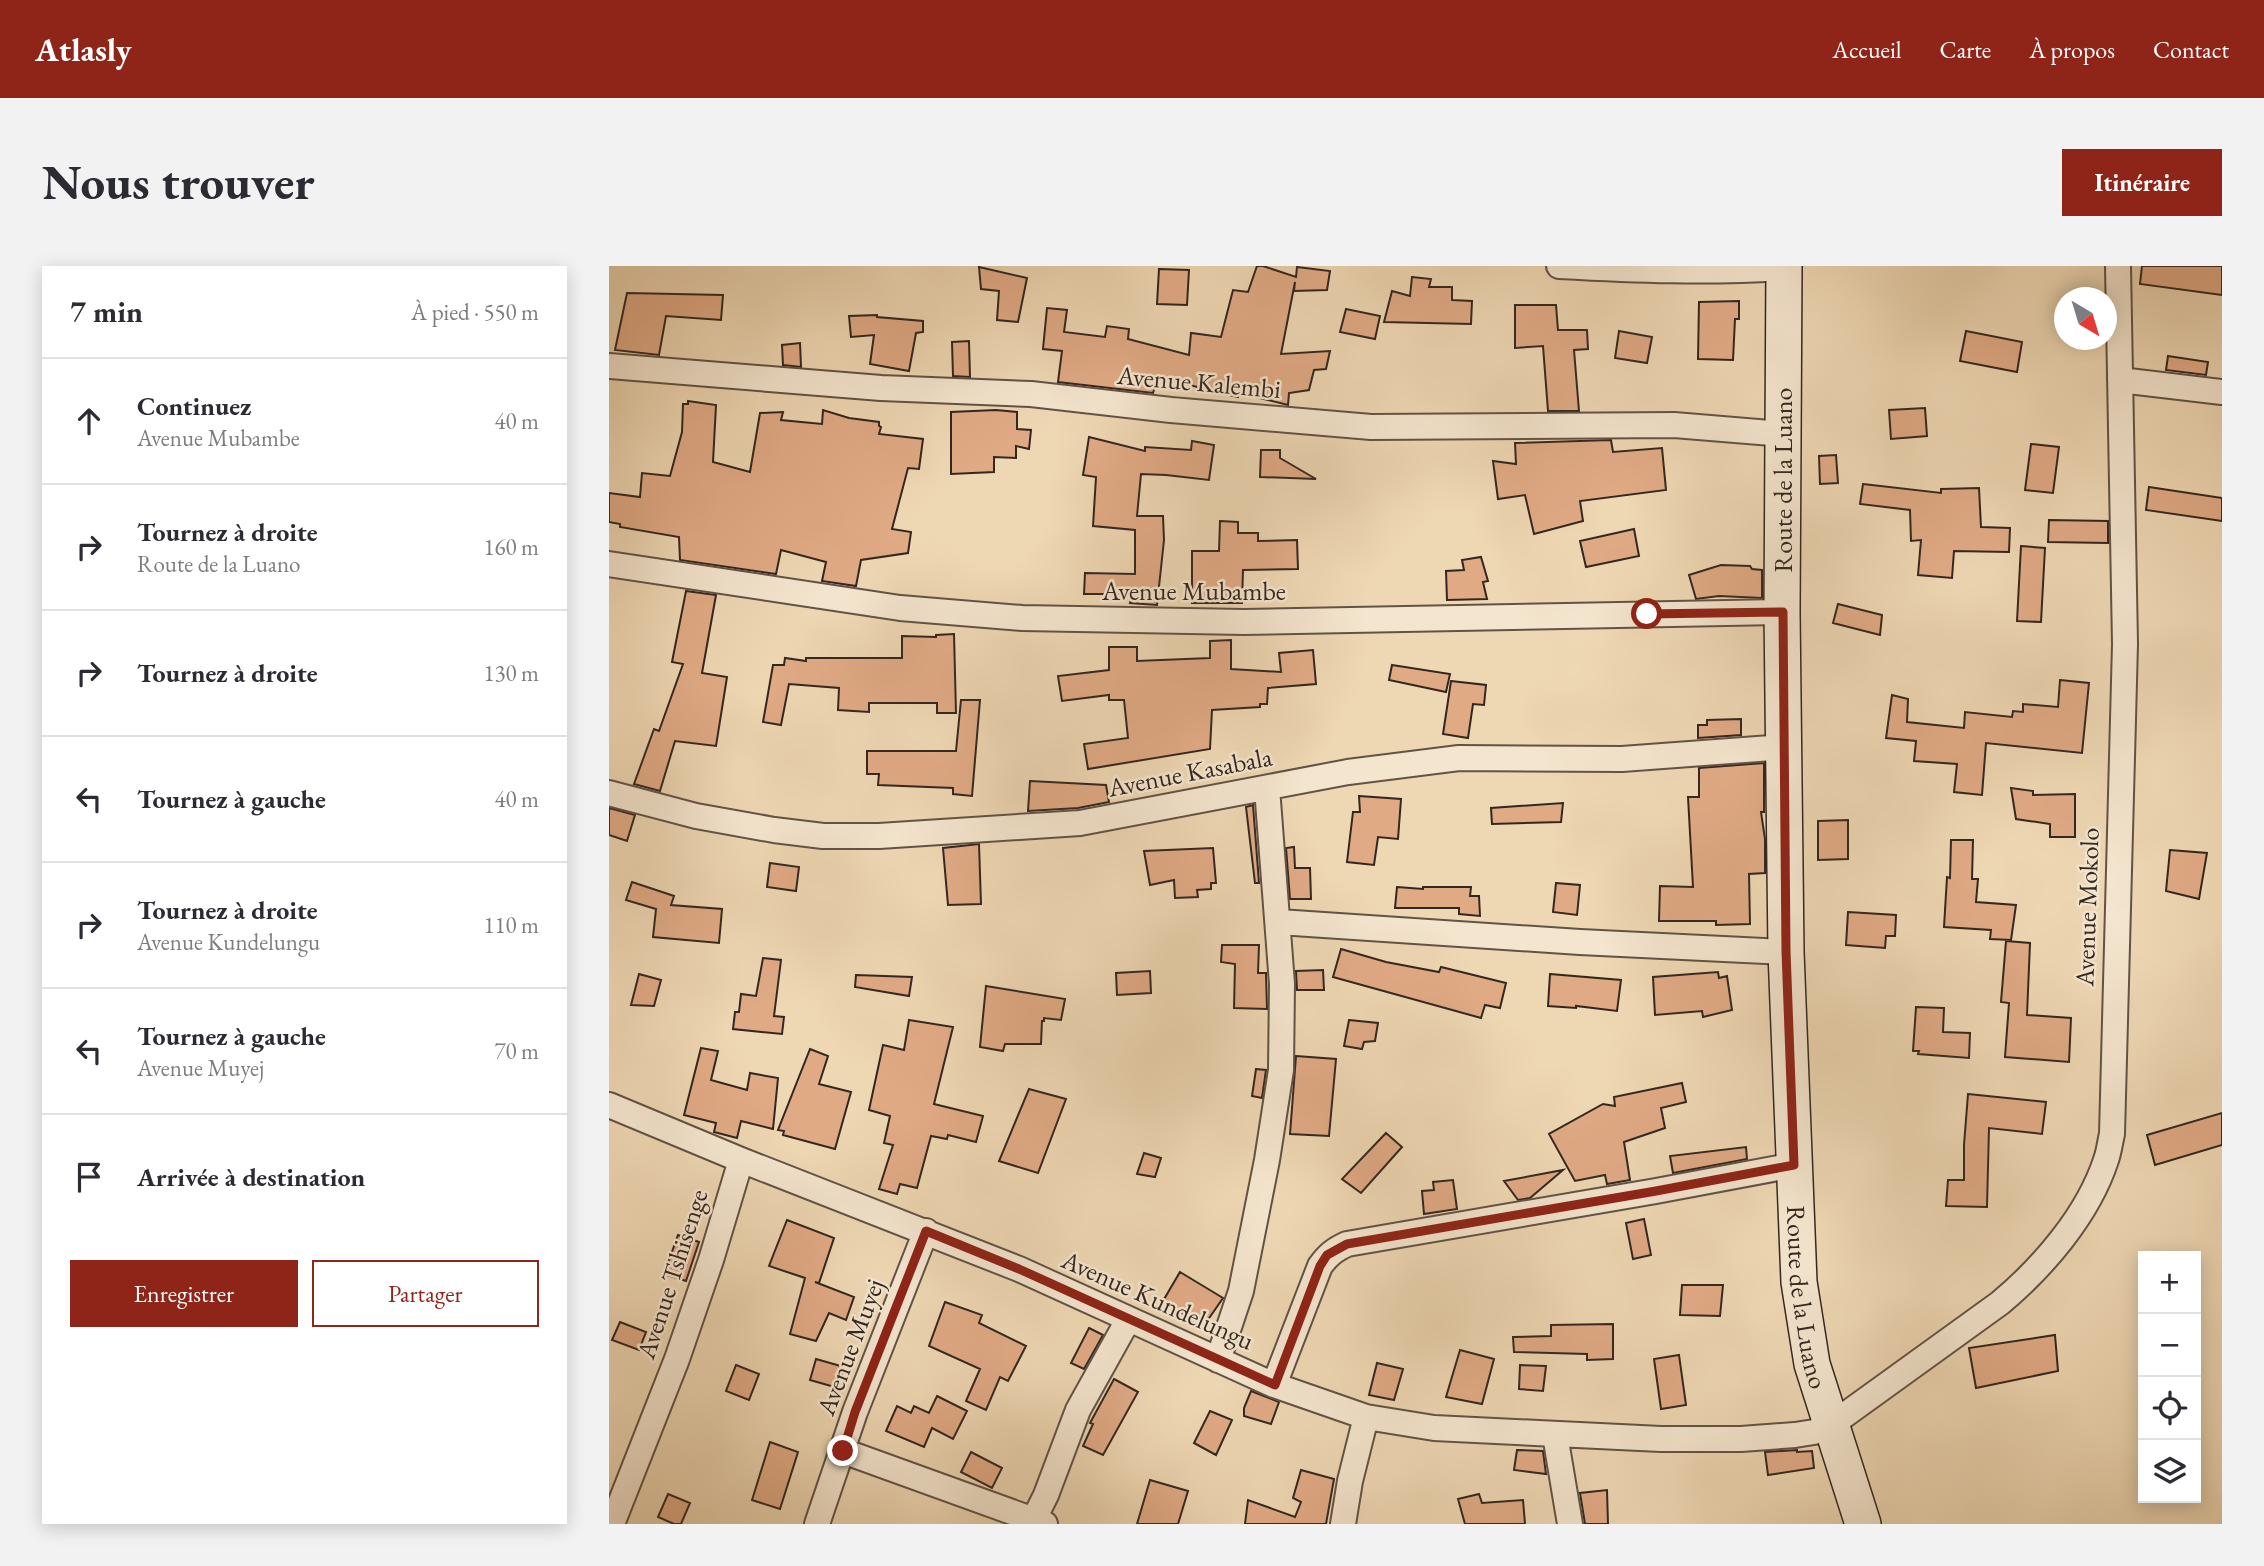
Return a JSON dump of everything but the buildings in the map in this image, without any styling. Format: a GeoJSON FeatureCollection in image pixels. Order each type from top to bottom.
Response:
{"type":"FeatureCollection","features":[{"type":"Feature","properties":{"kind":"street"},"geometry":{"type":"LineString","coordinates":[[1559,266],[1684,271],[1784,267]]}},
{"type":"Feature","properties":{"kind":"street","name":"Avenue Mokolo"},"geometry":{"type":"LineString","coordinates":[[1831,1425],[2026,1282],[2052,1252],[2088,1200],[2106,1161],[2112,1134],[2125,644],[2118,266]]}},
{"type":"Feature","properties":{"kind":"street","name":"Route de la Luano"},"geometry":{"type":"LineString","coordinates":[[1784,267],[1786,951],[1799,1282],[1812,1364],[1863,1524]]}},
{"type":"Feature","properties":{"kind":"street","name":"Avenue Kalembi"},"geometry":{"type":"LineString","coordinates":[[609,366],[881,388],[1031,394],[1171,410],[1371,427],[1674,425],[1784,434]]}},
{"type":"Feature","properties":{"kind":"street"},"geometry":{"type":"LineString","coordinates":[[2120,380],[2222,392]]}},
{"type":"Feature","properties":{"kind":"street","name":"Avenue Mubambe"},"geometry":{"type":"LineString","coordinates":[[609,564],[901,608],[1022,618],[1244,622],[1783,612]]}},
{"type":"Feature","properties":{"kind":"street","name":"Avenue Kasabala"},"geometry":{"type":"LineString","coordinates":[[609,793],[732,823],[823,836],[850,837],[1080,823],[1348,772],[1459,758],[1622,759],[1785,747]]}},
{"type":"Feature","properties":{"kind":"street"},"geometry":{"type":"LineString","coordinates":[[1217,1360],[1241,1291],[1281,1070],[1279,922],[1267,788]]}},
{"type":"Feature","properties":{"kind":"street"},"geometry":{"type":"LineString","coordinates":[[1279,922],[1580,942],[1786,951]]}},
{"type":"Feature","properties":{"kind":"street","name":"Avenue Kundelungu"},"geometry":{"type":"LineString","coordinates":[[609,1105],[1019,1269],[1275,1385],[1366,1417],[1434,1428],[1661,1439],[1741,1439],[1795,1435],[1814,1432],[1831,1425]]}},
{"type":"Feature","properties":{"kind":"street","name":"Avenue Tshisenge"},"geometry":{"type":"LineString","coordinates":[[612,1524],[677,1359],[741,1160]]}},
{"type":"Feature","properties":{"kind":"street"},"geometry":{"type":"LineString","coordinates":[[1275,1385],[1320,1266],[1335,1250],[1347,1244],[1794,1165]]}},
{"type":"Feature","properties":{"kind":"street","name":"Avenue Muyej"},"geometry":{"type":"LineString","coordinates":[[817,1524],[855,1412],[926,1231]]}},
{"type":"Feature","properties":{"kind":"street"},"geometry":{"type":"LineString","coordinates":[[843,1451],[1040,1522],[1051,1483],[1078,1410],[1128,1320]]}},
{"type":"Feature","properties":{"kind":"street"},"geometry":{"type":"LineString","coordinates":[[1343,1524],[1350,1481],[1366,1417]]}},
{"type":"Feature","properties":{"kind":"street"},"geometry":{"type":"LineString","coordinates":[[1555,1435],[1570,1524]]}},
{"type":"Feature","properties":{"kind":"route"},"geometry":{"type":"LineString","coordinates":[[843,1451],[886,1329],[926,1231],[1019,1269],[1275,1385],[1320,1266],[1327,1255],[1347,1244],[1794,1165],[1786,951],[1783,612],[1647,614]]}}]}
